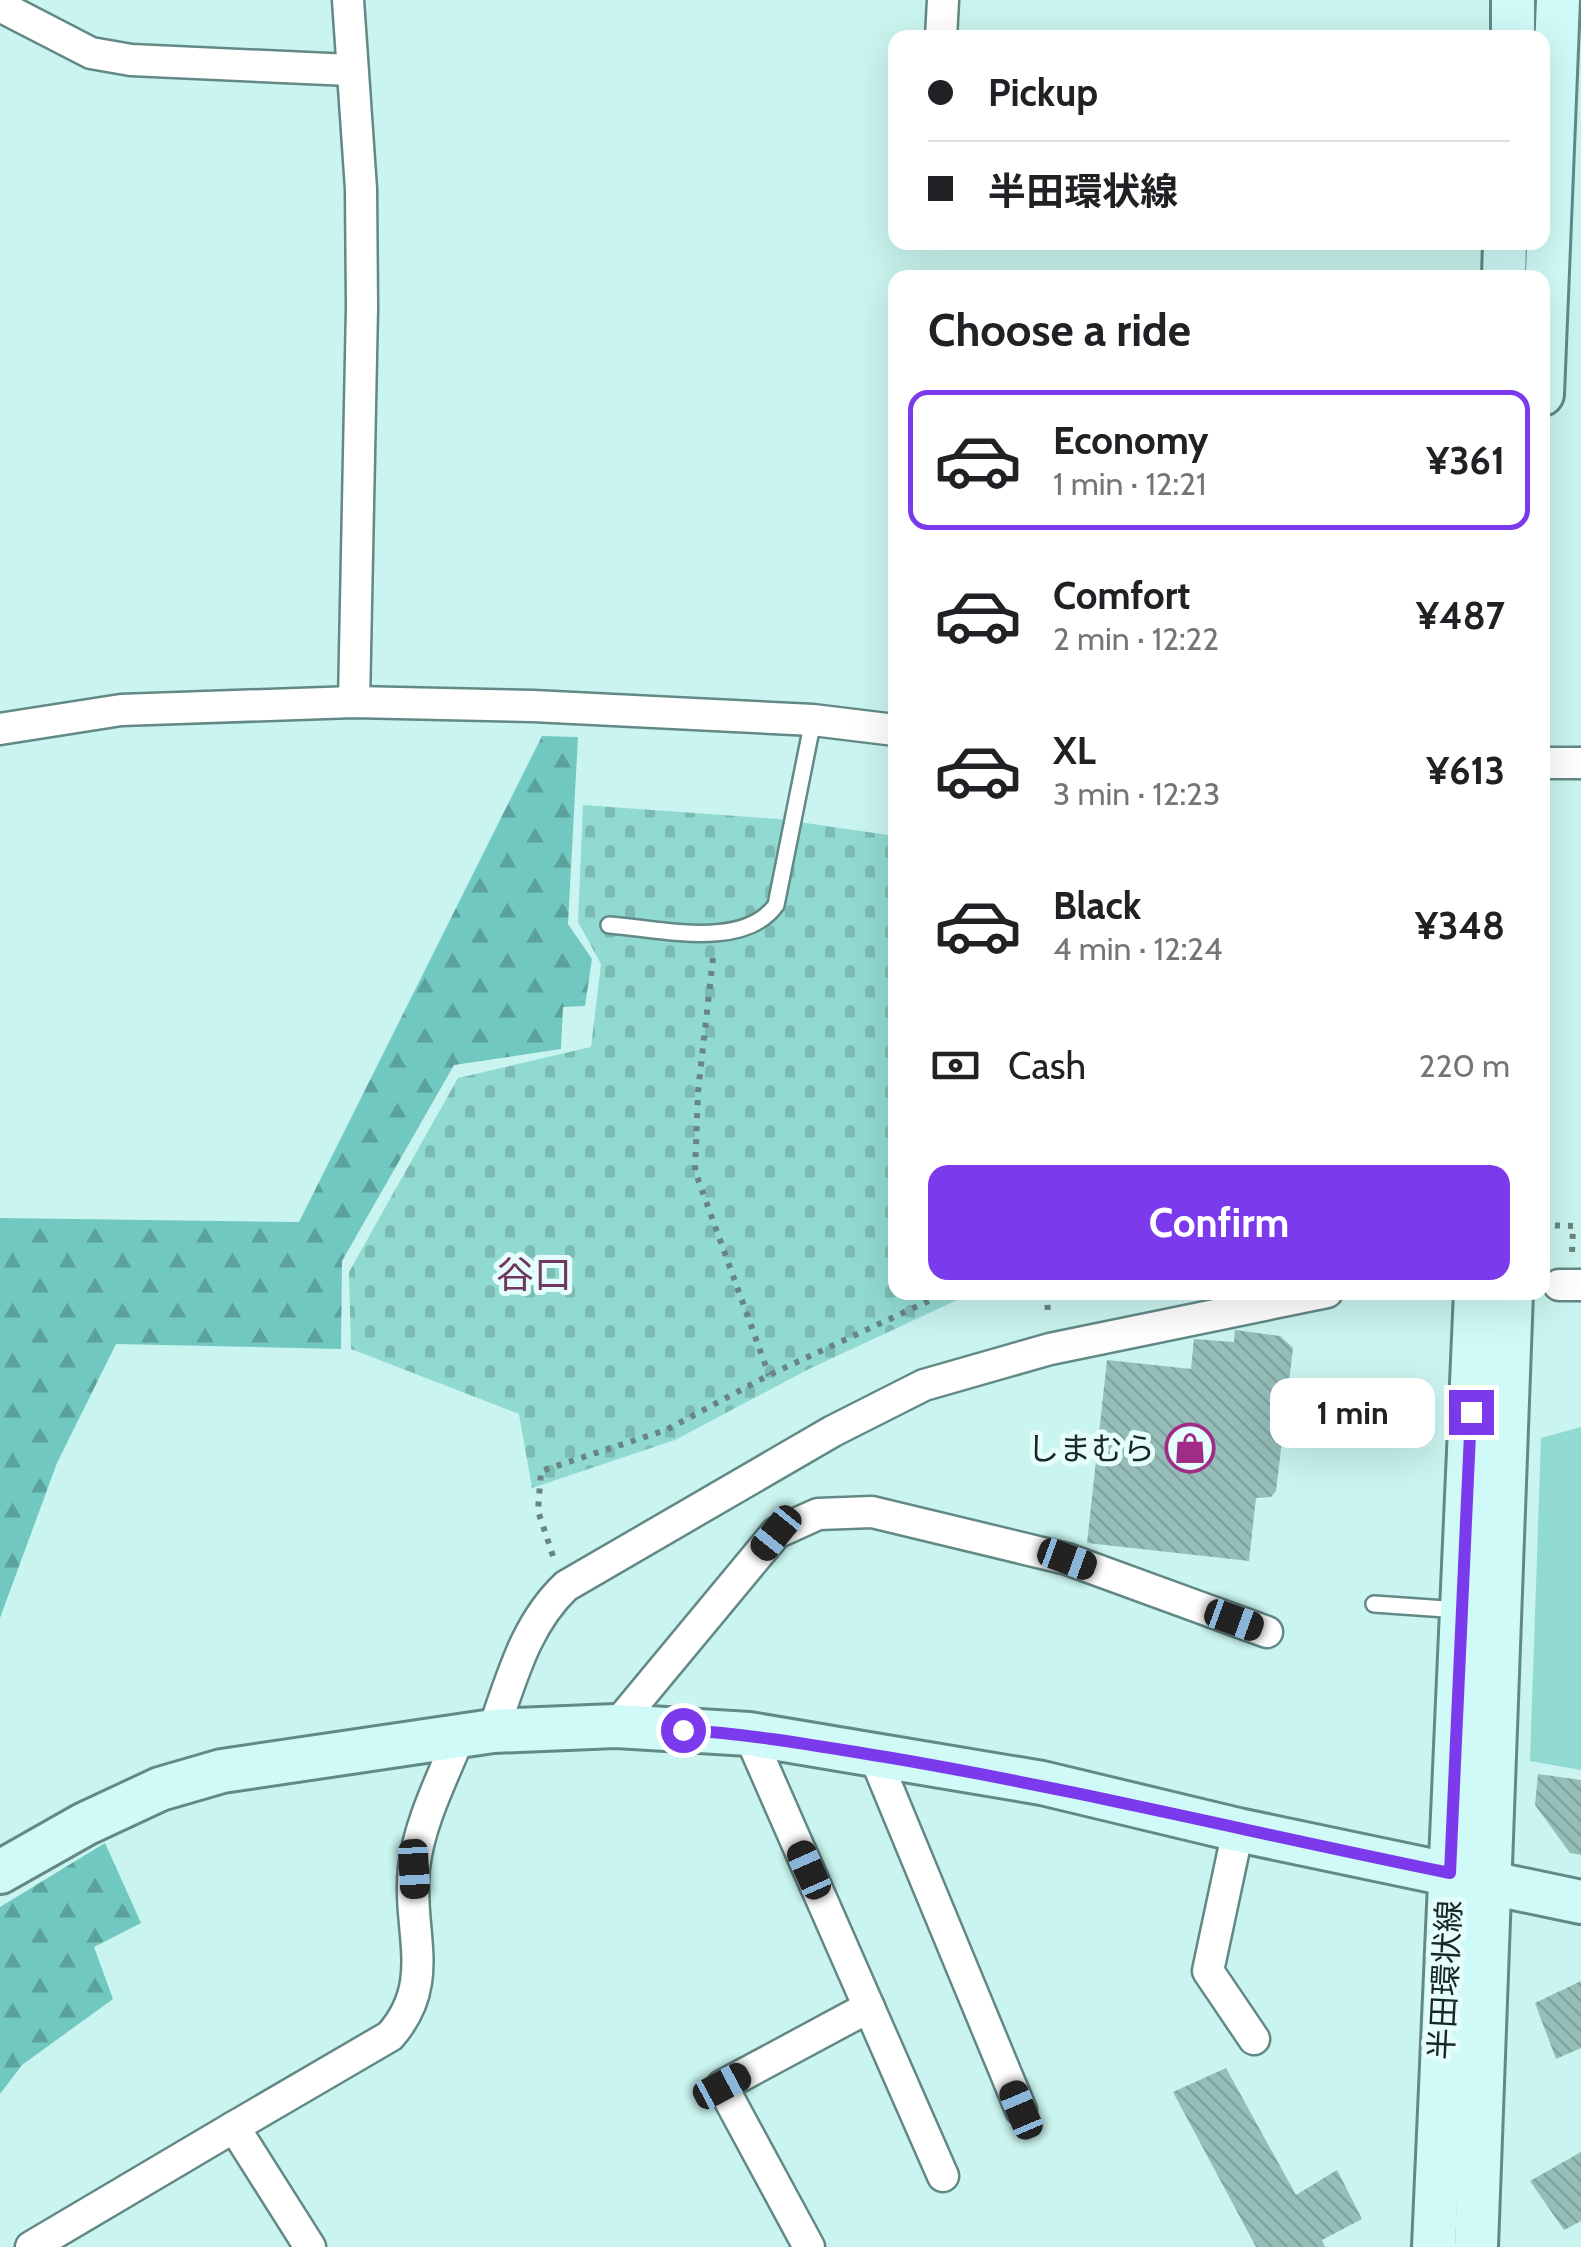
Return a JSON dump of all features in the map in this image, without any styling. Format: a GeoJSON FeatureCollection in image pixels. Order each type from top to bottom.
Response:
{"type":"FeatureCollection","features":[{"type":"Feature","properties":{"kind":"main road"},"geometry":{"type":"LineString","coordinates":[[1513,0],[1513,30]]}},
{"type":"Feature","properties":{"kind":"main road"},"geometry":{"type":"LineString","coordinates":[[1550,197],[1558,0]]}},
{"type":"Feature","properties":{"kind":"main road","name":"半田環状線"},"geometry":{"type":"LineString","coordinates":[[1476,1300],[1462,1610],[1476,2247]]}},
{"type":"Feature","properties":{"kind":"main road","name":"半田環状線"},"geometry":{"type":"LineString","coordinates":[[1434,2247],[1470,1877],[1510,1300]]}},
{"type":"Feature","properties":{"kind":"main road"},"geometry":{"type":"LineString","coordinates":[[0,1872],[85,1824],[160,1789],[222,1772],[476,1734],[616,1726],[750,1734],[1042,1783],[1238,1830],[1581,1902]]}},
{"type":"Feature","properties":{"kind":"street"},"geometry":{"type":"LineString","coordinates":[[348,0],[361,189],[362,268],[354,702]]}},
{"type":"Feature","properties":{"kind":"street"},"geometry":{"type":"LineString","coordinates":[[942,30],[944,0]]}},
{"type":"Feature","properties":{"kind":"street"},"geometry":{"type":"LineString","coordinates":[[0,6],[91,53],[131,60],[350,70]]}},
{"type":"Feature","properties":{"kind":"street"},"geometry":{"type":"LineString","coordinates":[[0,729],[121,710],[354,702],[813,720],[888,729]]}},
{"type":"Feature","properties":{"kind":"street"},"geometry":{"type":"LineString","coordinates":[[1550,763],[1581,764]]}},
{"type":"Feature","properties":{"kind":"street"},"geometry":{"type":"LineString","coordinates":[[31,2247],[390,2036],[406,2018],[417,1993],[414,1869],[424,1824],[544,1608],[566,1586],[833,1430],[924,1385],[1034,1352],[1288,1300]]}},
{"type":"Feature","properties":{"kind":"street"},"geometry":{"type":"LineString","coordinates":[[616,1726],[776,1533],[818,1514],[872,1512],[1067,1559],[1267,1632]]}},
{"type":"Feature","properties":{"kind":"street"},"geometry":{"type":"LineString","coordinates":[[750,1734],[943,2176]]}},
{"type":"Feature","properties":{"kind":"street"},"geometry":{"type":"LineString","coordinates":[[874,1756],[1021,2110]]}},
{"type":"Feature","properties":{"kind":"street"},"geometry":{"type":"LineString","coordinates":[[1238,1830],[1208,1971],[1254,2039]]}},
{"type":"Feature","properties":{"kind":"street"},"geometry":{"type":"LineString","coordinates":[[809,2247],[722,2086],[869,2007]]}},
{"type":"Feature","properties":{"kind":"street"},"geometry":{"type":"LineString","coordinates":[[234,2127],[310,2247]]}},
{"type":"Feature","properties":{"kind":"lane"},"geometry":{"type":"LineString","coordinates":[[609,925],[716,932],[753,927],[776,905],[813,720]]}},
{"type":"Feature","properties":{"kind":"lane"},"geometry":{"type":"LineString","coordinates":[[1374,1604],[1462,1610]]}},
{"type":"Feature","properties":{"kind":"path"},"geometry":{"type":"LineString","coordinates":[[716,932],[698,1092],[695,1170],[769,1375]]}},
{"type":"Feature","properties":{"kind":"path"},"geometry":{"type":"LineString","coordinates":[[1550,1225],[1573,1226],[1570,1285]]}},
{"type":"Feature","properties":{"kind":"path"},"geometry":{"type":"LineString","coordinates":[[566,1586],[541,1531],[541,1471],[666,1430],[769,1375],[931,1300]]}},
{"type":"Feature","properties":{"kind":"green space"},"geometry":{"type":"Polygon","coordinates":[[[542,736],[578,737],[568,924],[592,959],[585,1006],[563,1007],[561,1049],[454,1065],[342,1261],[341,1349],[116,1344],[57,1463],[0,1618],[0,1218],[299,1222],[542,736]]]}},
{"type":"Feature","properties":{"kind":"green space"},"geometry":{"type":"Polygon","coordinates":[[[583,805],[778,819],[888,835],[888,1300],[957,1300],[809,1369],[675,1440],[532,1488],[519,1414],[351,1349],[349,1272],[458,1078],[591,1047],[601,964],[578,922],[583,805]]]}},
{"type":"Feature","properties":{"kind":"green space"},"geometry":{"type":"Polygon","coordinates":[[[1581,1427],[1581,1770],[1530,1761],[1541,1438],[1581,1427]]]}},
{"type":"Feature","properties":{"kind":"green space"},"geometry":{"type":"Polygon","coordinates":[[[105,1843],[141,1923],[94,1947],[113,1999],[22,2065],[0,2094],[0,1907],[105,1843]]]}},
{"type":"Feature","properties":{"kind":"building"},"geometry":{"type":"Polygon","coordinates":[[[1235,1330],[1280,1336],[1293,1348],[1276,1491],[1271,1497],[1256,1498],[1249,1561],[1087,1543],[1107,1360],[1191,1369],[1194,1339],[1234,1342],[1235,1330]]]}},
{"type":"Feature","properties":{"kind":"building"},"geometry":{"type":"Polygon","coordinates":[[[1538,1774],[1581,1780],[1581,1855],[1570,1853],[1535,1805],[1538,1774]]]}},
{"type":"Feature","properties":{"kind":"building"},"geometry":{"type":"Polygon","coordinates":[[[1581,1981],[1581,2048],[1556,2059],[1535,2003],[1581,1981]]]}},
{"type":"Feature","properties":{"kind":"building"},"geometry":{"type":"Polygon","coordinates":[[[1226,2068],[1296,2195],[1337,2170],[1362,2219],[1322,2240],[1325,2247],[1256,2247],[1173,2092],[1226,2068]]]}},
{"type":"Feature","properties":{"kind":"building"},"geometry":{"type":"Polygon","coordinates":[[[1581,2152],[1581,2221],[1564,2230],[1530,2181],[1581,2152]]]}},
{"type":"Feature","properties":{"kind":"place","name":"しまむら"},"geometry":{"type":"Point","coordinates":[1190,1448]}},
{"type":"Feature","properties":{"kind":"district","name":"谷口"},"geometry":{"type":"Point","coordinates":[534,1274]}},
{"type":"Feature","properties":{"kind":"route"},"geometry":{"type":"LineString","coordinates":[[683,1730],[750,1734],[1042,1783],[1238,1830],[1450,1873],[1471,1412]]}}]}
